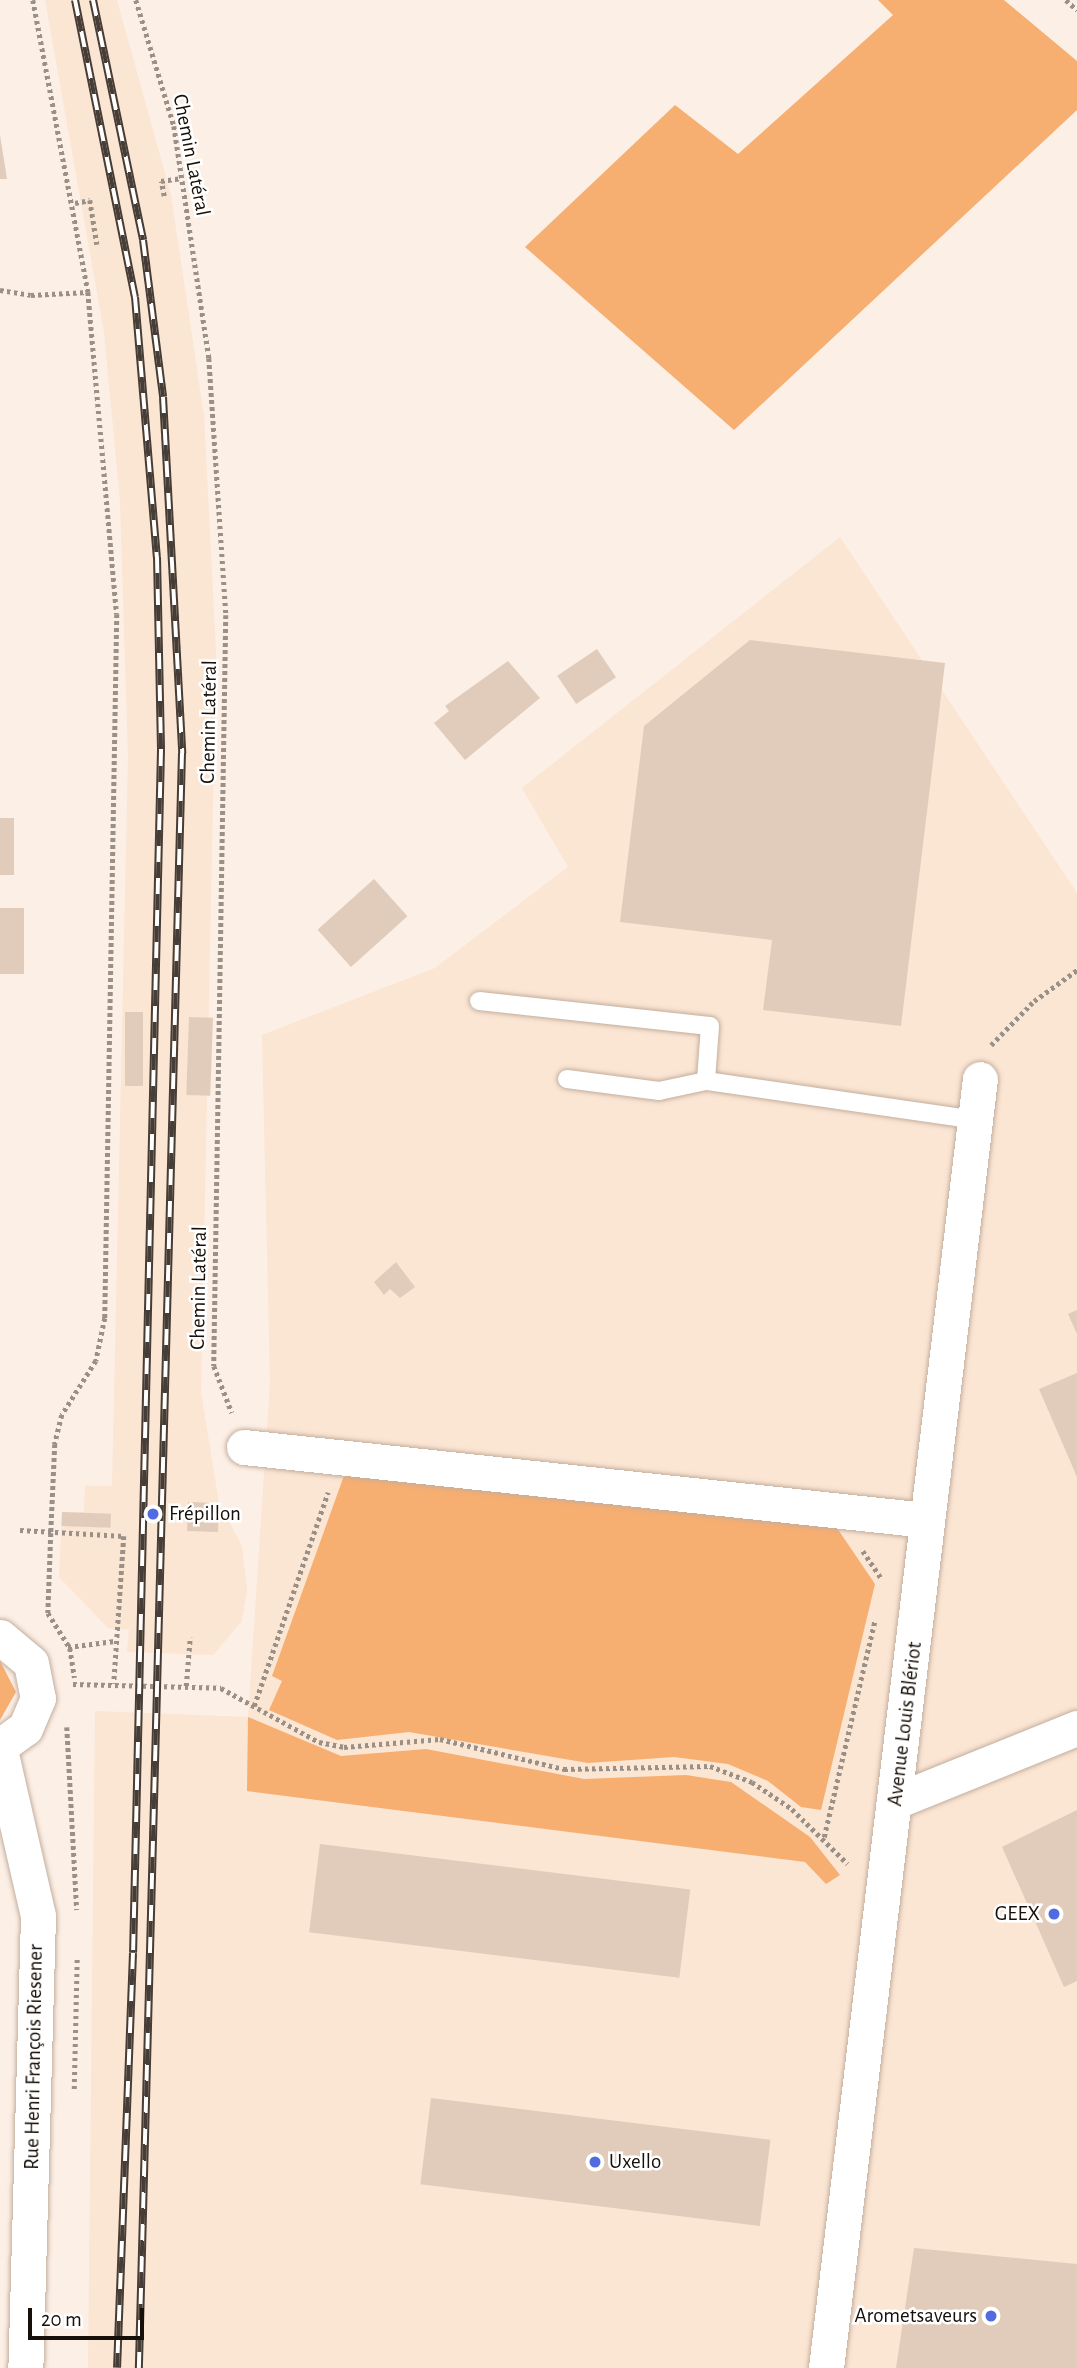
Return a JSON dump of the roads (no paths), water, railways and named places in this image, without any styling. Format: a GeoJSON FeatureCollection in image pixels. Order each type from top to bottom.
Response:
{"type":"FeatureCollection","features":[{"type":"Feature","properties":{"kind":"street","name":"Avenue Louis Blériot"},"geometry":{"type":"LineString","coordinates":[[826,2368],[896,1801],[926,1521],[980,1079]]}},
{"type":"Feature","properties":{"kind":"street"},"geometry":{"type":"LineString","coordinates":[[244,1447],[341,1454],[926,1521]]}},
{"type":"Feature","properties":{"kind":"street"},"geometry":{"type":"LineString","coordinates":[[0,1637],[19,1649],[37,1684],[25,1728],[0,1748]]}},
{"type":"Feature","properties":{"kind":"street"},"geometry":{"type":"LineString","coordinates":[[896,1801],[1077,1728]]}},
{"type":"Feature","properties":{"kind":"street","name":"Rue Henri François Riesener"},"geometry":{"type":"LineString","coordinates":[[0,1748],[38,1916],[25,2368]]}},
{"type":"Feature","properties":{"kind":"lane"},"geometry":{"type":"LineString","coordinates":[[479,1000],[710,1026],[706,1081]]}},
{"type":"Feature","properties":{"kind":"lane"},"geometry":{"type":"LineString","coordinates":[[567,1079],[659,1091],[706,1081],[975,1120]]}},
{"type":"Feature","properties":{"kind":"railway"},"geometry":{"type":"LineString","coordinates":[[75,0],[135,297],[157,557],[161,750],[133,1953],[117,2368]]}},
{"type":"Feature","properties":{"kind":"railway"},"geometry":{"type":"LineString","coordinates":[[93,0],[143,240],[163,397],[182,753],[139,2368]]}},
{"type":"Feature","properties":{"kind":"place","name":"Frépillon"},"geometry":{"type":"Point","coordinates":[153,1514]}},
{"type":"Feature","properties":{"kind":"place","name":"GEEX"},"geometry":{"type":"Point","coordinates":[1054,1914]}},
{"type":"Feature","properties":{"kind":"place","name":"Uxello"},"geometry":{"type":"Point","coordinates":[595,2162]}},
{"type":"Feature","properties":{"kind":"place","name":"Arometsaveurs"},"geometry":{"type":"Point","coordinates":[991,2316]}}]}
